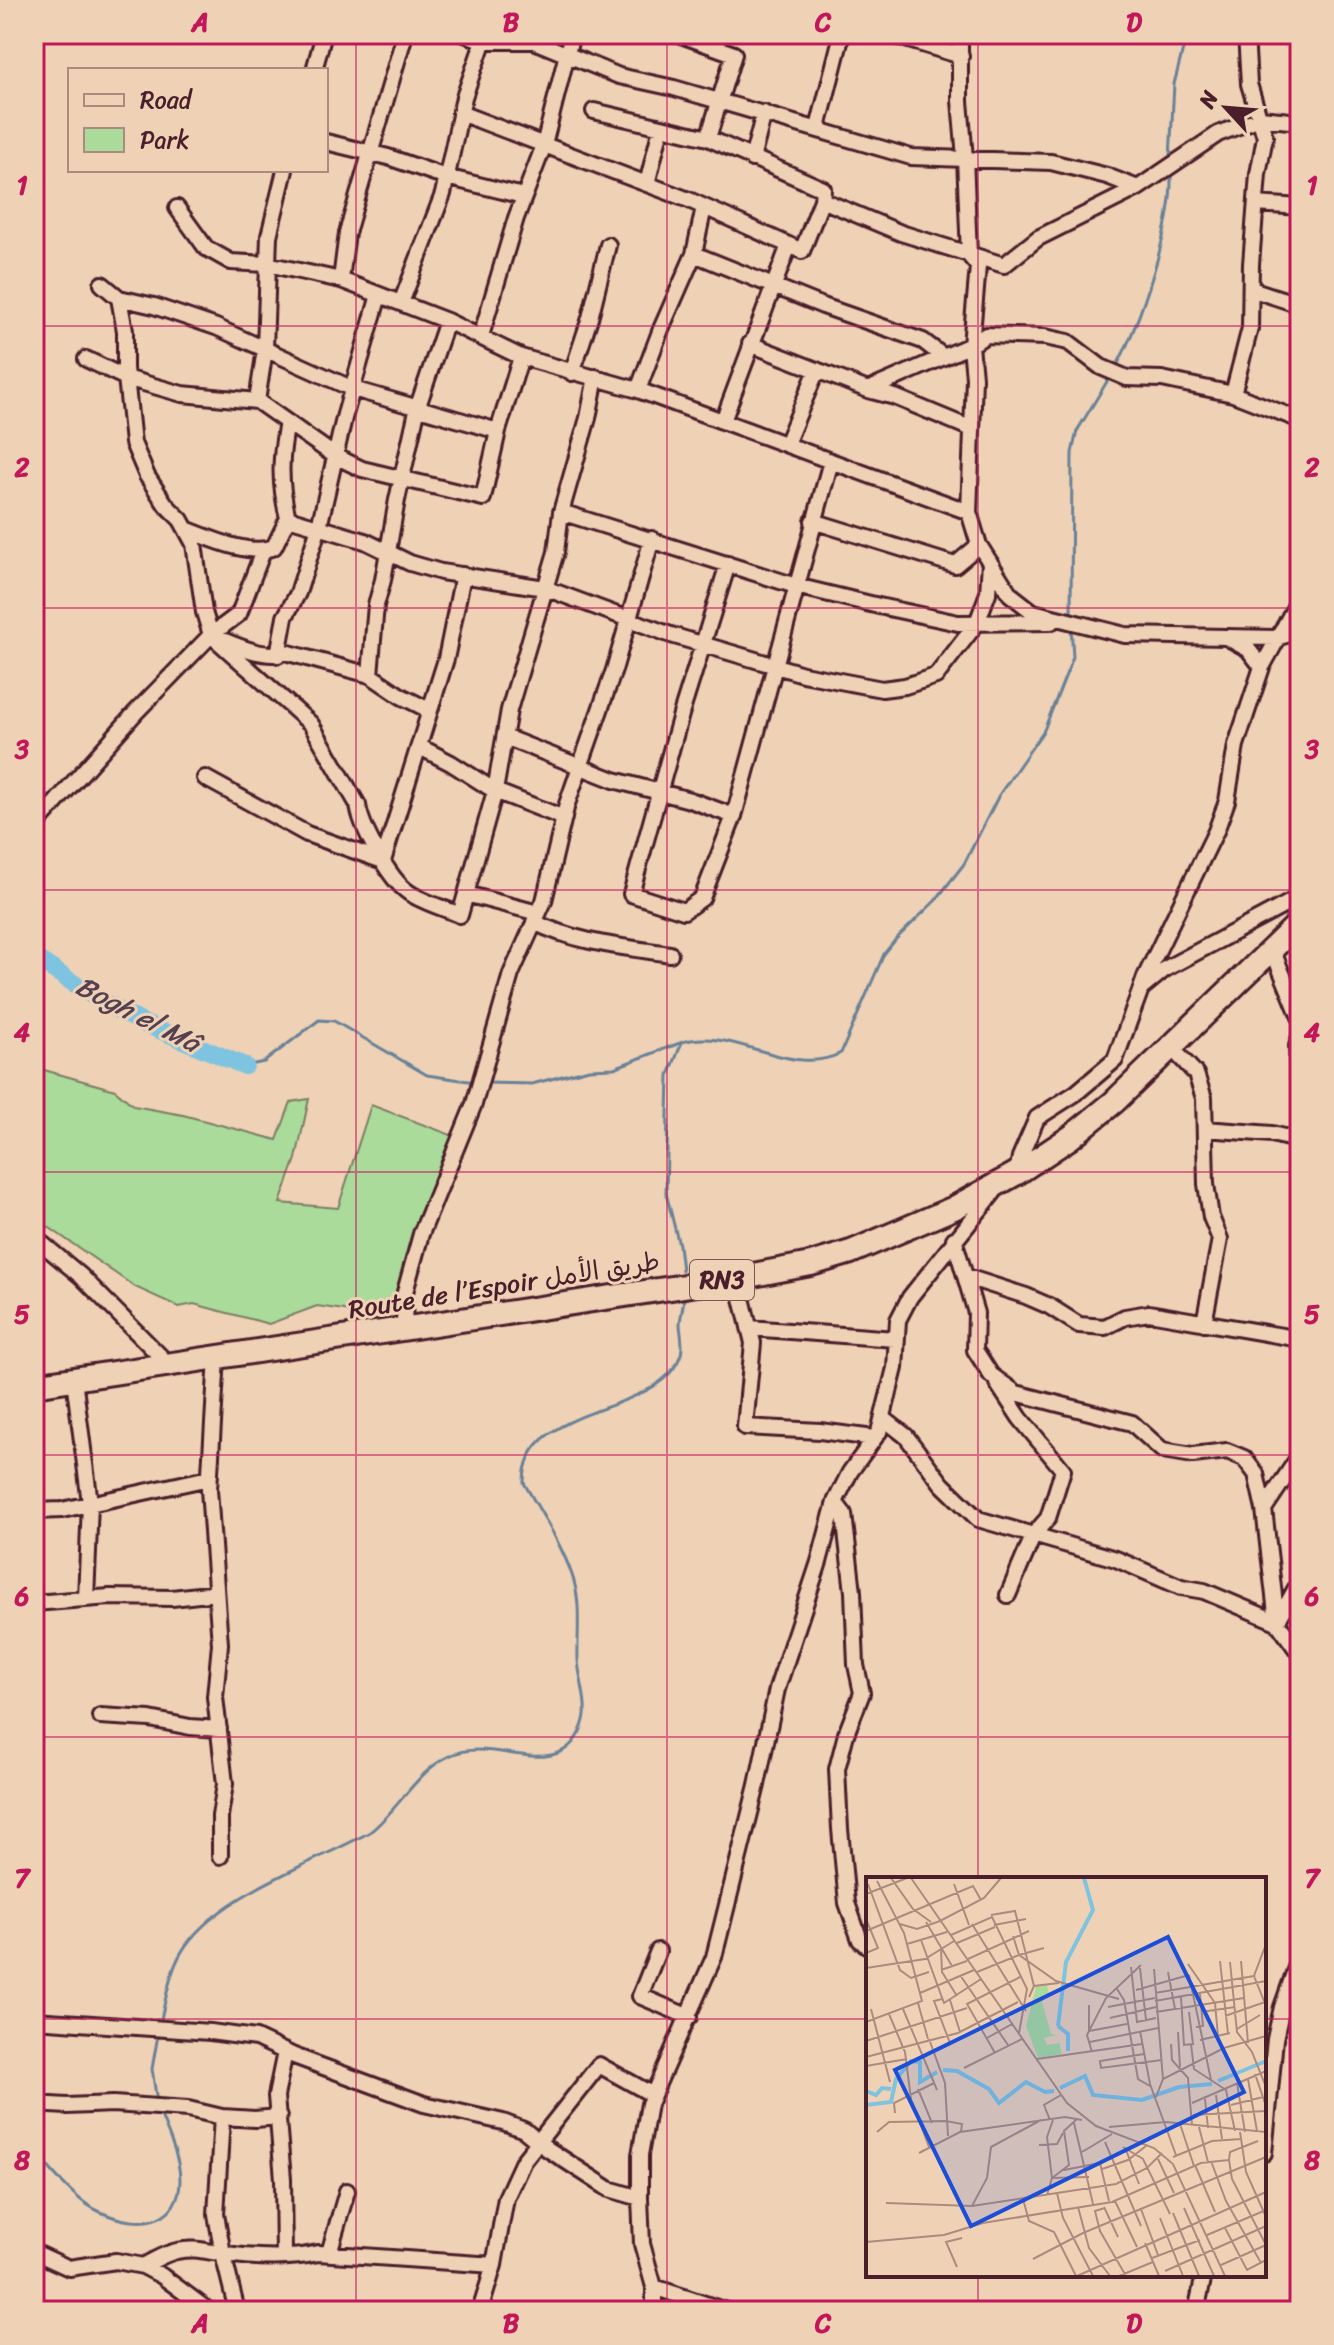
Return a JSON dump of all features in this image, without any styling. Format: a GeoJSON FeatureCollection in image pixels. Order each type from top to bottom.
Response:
{"type":"FeatureCollection","features":[{"type":"Feature","properties":{"kind":"highway","name":"Route de l’Espoir طريق الأمل"},"geometry":{"type":"LineString","coordinates":[[34,1385],[737,1278],[811,1264],[851,1252],[901,1232],[1010,1178],[1082,1128],[1114,1102],[1300,922]]}},
{"type":"Feature","properties":{"kind":"street"},"geometry":{"type":"LineString","coordinates":[[315,68],[324,34]]}},
{"type":"Feature","properties":{"kind":"street"},"geometry":{"type":"LineString","coordinates":[[341,280],[347,233],[405,34]]}},
{"type":"Feature","properties":{"kind":"street"},"geometry":{"type":"LineString","coordinates":[[465,34],[534,41],[619,76],[764,113],[911,157],[1051,162],[1107,176],[1138,188]]}},
{"type":"Feature","properties":{"kind":"street"},"geometry":{"type":"LineString","coordinates":[[481,336],[523,196],[544,145],[572,34]]}},
{"type":"Feature","properties":{"kind":"street"},"geometry":{"type":"LineString","coordinates":[[678,34],[734,54],[708,138]]}},
{"type":"Feature","properties":{"kind":"street"},"geometry":{"type":"LineString","coordinates":[[818,128],[842,34]]}},
{"type":"Feature","properties":{"kind":"street"},"geometry":{"type":"LineString","coordinates":[[889,34],[961,56]]}},
{"type":"Feature","properties":{"kind":"street"},"geometry":{"type":"LineString","coordinates":[[960,34],[960,101],[969,255],[978,266],[971,345],[974,378],[969,512],[979,545],[1010,594],[1033,612],[1125,635],[1276,638],[1300,631]]}},
{"type":"Feature","properties":{"kind":"street"},"geometry":{"type":"LineString","coordinates":[[1233,394],[1248,345],[1256,204],[1265,137],[1249,84],[1246,34]]}},
{"type":"Feature","properties":{"kind":"street"},"geometry":{"type":"LineString","coordinates":[[401,303],[443,194],[460,113],[485,37]]}},
{"type":"Feature","properties":{"kind":"street"},"geometry":{"type":"LineString","coordinates":[[460,113],[647,184],[802,251],[822,200],[823,189],[708,138],[594,111]]}},
{"type":"Feature","properties":{"kind":"street"},"geometry":{"type":"LineString","coordinates":[[752,159],[764,113]]}},
{"type":"Feature","properties":{"kind":"street"},"geometry":{"type":"LineString","coordinates":[[822,200],[901,233],[1004,265],[1038,238],[1138,188],[1218,134],[1260,118],[1300,122]]}},
{"type":"Feature","properties":{"kind":"street"},"geometry":{"type":"LineString","coordinates":[[647,184],[661,128]]}},
{"type":"Feature","properties":{"kind":"street"},"geometry":{"type":"LineString","coordinates":[[328,143],[523,196]]}},
{"type":"Feature","properties":{"kind":"street"},"geometry":{"type":"LineString","coordinates":[[257,401],[265,349],[269,236],[285,172]]}},
{"type":"Feature","properties":{"kind":"street"},"geometry":{"type":"LineString","coordinates":[[1256,204],[1300,207]]}},
{"type":"Feature","properties":{"kind":"street"},"geometry":{"type":"LineString","coordinates":[[638,390],[694,254],[704,207]]}},
{"type":"Feature","properties":{"kind":"street"},"geometry":{"type":"LineString","coordinates":[[177,208],[206,248],[231,262],[267,264],[341,280],[447,321],[521,357],[638,390],[969,512]]}},
{"type":"Feature","properties":{"kind":"street"},"geometry":{"type":"LineString","coordinates":[[572,373],[590,318],[608,245]]}},
{"type":"Feature","properties":{"kind":"street"},"geometry":{"type":"LineString","coordinates":[[723,421],[789,245]]}},
{"type":"Feature","properties":{"kind":"street"},"geometry":{"type":"LineString","coordinates":[[694,254],[823,306],[923,341],[944,357]]}},
{"type":"Feature","properties":{"kind":"street"},"geometry":{"type":"LineString","coordinates":[[102,284],[119,298],[216,327],[353,389],[498,431]]}},
{"type":"Feature","properties":{"kind":"street"},"geometry":{"type":"LineString","coordinates":[[1251,289],[1300,305]]}},
{"type":"Feature","properties":{"kind":"street"},"geometry":{"type":"LineString","coordinates":[[278,655],[285,617],[303,580],[319,527],[379,295]]}},
{"type":"Feature","properties":{"kind":"street"},"geometry":{"type":"LineString","coordinates":[[119,298],[125,331],[133,443],[147,476],[166,505],[181,520],[194,544],[204,612],[211,635],[311,724],[358,805],[360,820],[383,861],[407,891],[460,915],[495,791],[509,710],[556,552],[561,512],[588,418],[596,377]]}},
{"type":"Feature","properties":{"kind":"street"},"geometry":{"type":"LineString","coordinates":[[370,675],[374,618],[402,477],[418,406],[447,321]]}},
{"type":"Feature","properties":{"kind":"street"},"geometry":{"type":"LineString","coordinates":[[868,390],[971,345],[986,335],[1045,337],[1068,342],[1101,367],[1127,378],[1162,379],[1233,394],[1300,420]]}},
{"type":"Feature","properties":{"kind":"street"},"geometry":{"type":"LineString","coordinates":[[750,344],[972,429]]}},
{"type":"Feature","properties":{"kind":"street"},"geometry":{"type":"LineString","coordinates":[[86,359],[126,378],[182,394],[257,401],[335,456],[362,469],[483,498],[498,431],[521,357]]}},
{"type":"Feature","properties":{"kind":"street"},"geometry":{"type":"LineString","coordinates":[[786,444],[817,370]]}},
{"type":"Feature","properties":{"kind":"street"},"geometry":{"type":"LineString","coordinates":[[186,529],[218,542],[263,551],[274,547],[288,518],[280,488],[281,452],[287,422]]}},
{"type":"Feature","properties":{"kind":"street"},"geometry":{"type":"LineString","coordinates":[[728,564],[631,894],[684,911],[702,898],[734,816],[831,461]]}},
{"type":"Feature","properties":{"kind":"street"},"geometry":{"type":"LineString","coordinates":[[561,512],[796,586],[944,620],[977,623],[1071,621]]}},
{"type":"Feature","properties":{"kind":"street"},"geometry":{"type":"LineString","coordinates":[[288,518],[365,541],[410,563],[545,588],[628,619],[775,666],[841,683],[882,689],[905,686],[936,676],[977,623],[988,593],[990,562]]}},
{"type":"Feature","properties":{"kind":"street"},"geometry":{"type":"LineString","coordinates":[[813,521],[955,565],[979,545]]}},
{"type":"Feature","properties":{"kind":"street"},"geometry":{"type":"LineString","coordinates":[[404,1329],[405,1292],[421,1234],[459,1144],[511,974],[544,901],[564,818],[614,670],[652,539]]}},
{"type":"Feature","properties":{"kind":"street"},"geometry":{"type":"LineString","coordinates":[[34,827],[91,761],[211,635],[239,614],[263,551]]}},
{"type":"Feature","properties":{"kind":"street"},"geometry":{"type":"LineString","coordinates":[[383,861],[446,659],[463,575]]}},
{"type":"Feature","properties":{"kind":"street"},"geometry":{"type":"LineString","coordinates":[[654,2311],[654,2287],[642,2244],[640,2198],[640,2155],[649,2104],[714,1957],[727,1915],[777,1689],[819,1562],[835,1502],[850,1472],[879,1432],[895,1368],[898,1320],[910,1297],[954,1239],[1010,1178],[1037,1118],[1076,1093],[1115,1060],[1171,920],[1216,831],[1227,801],[1236,745],[1262,667],[1300,598]]}},
{"type":"Feature","properties":{"kind":"street"},"geometry":{"type":"LineString","coordinates":[[211,635],[239,647],[278,655],[285,652],[301,655],[370,675],[429,710]]}},
{"type":"Feature","properties":{"kind":"street"},"geometry":{"type":"LineString","coordinates":[[1228,638],[1248,649],[1262,667]]}},
{"type":"Feature","properties":{"kind":"street"},"geometry":{"type":"LineString","coordinates":[[505,737],[614,780],[690,800],[734,816]]}},
{"type":"Feature","properties":{"kind":"street"},"geometry":{"type":"LineString","coordinates":[[420,747],[495,791],[564,818]]}},
{"type":"Feature","properties":{"kind":"street"},"geometry":{"type":"LineString","coordinates":[[205,778],[307,834],[383,861]]}},
{"type":"Feature","properties":{"kind":"street"},"geometry":{"type":"LineString","coordinates":[[466,894],[536,918],[556,933],[670,954]]}},
{"type":"Feature","properties":{"kind":"street"},"geometry":{"type":"LineString","coordinates":[[1142,988],[1165,969],[1300,897]]}},
{"type":"Feature","properties":{"kind":"street"},"geometry":{"type":"LineString","coordinates":[[1272,949],[1300,1017]]}},
{"type":"Feature","properties":{"kind":"street"},"geometry":{"type":"LineString","coordinates":[[1298,1076],[1297,1046],[1300,1037]]}},
{"type":"Feature","properties":{"kind":"street"},"geometry":{"type":"LineString","coordinates":[[1171,1047],[1196,1074],[1204,1098],[1206,1184],[1211,1217],[1220,1239],[1204,1323]]}},
{"type":"Feature","properties":{"kind":"street"},"geometry":{"type":"LineString","coordinates":[[1205,1129],[1272,1134],[1300,1141]]}},
{"type":"Feature","properties":{"kind":"street"},"geometry":{"type":"LineString","coordinates":[[34,1237],[81,1276],[168,1364]]}},
{"type":"Feature","properties":{"kind":"street"},"geometry":{"type":"LineString","coordinates":[[954,1239],[976,1313],[975,1350],[1020,1418],[1063,1470],[1048,1518],[1034,1534],[1008,1595]]}},
{"type":"Feature","properties":{"kind":"street"},"geometry":{"type":"LineString","coordinates":[[967,1277],[1026,1296],[1079,1325],[1105,1327],[1125,1317],[1149,1313],[1300,1339]]}},
{"type":"Feature","properties":{"kind":"street"},"geometry":{"type":"LineString","coordinates":[[737,1278],[753,1343],[745,1427],[874,1438]]}},
{"type":"Feature","properties":{"kind":"street"},"geometry":{"type":"LineString","coordinates":[[749,1328],[895,1339]]}},
{"type":"Feature","properties":{"kind":"street"},"geometry":{"type":"LineString","coordinates":[[217,1357],[209,1478],[220,1644],[215,1697],[225,1784],[220,1816],[220,1856]]}},
{"type":"Feature","properties":{"kind":"street"},"geometry":{"type":"LineString","coordinates":[[991,1375],[1016,1393],[1132,1423],[1162,1450],[1193,1455],[1227,1451],[1244,1458],[1256,1474],[1264,1509],[1277,1622],[1300,1654]]}},
{"type":"Feature","properties":{"kind":"street"},"geometry":{"type":"LineString","coordinates":[[74,1379],[90,1503],[86,1599]]}},
{"type":"Feature","properties":{"kind":"street"},"geometry":{"type":"LineString","coordinates":[[883,1418],[906,1436],[942,1484],[978,1519],[1116,1559],[1277,1622]]}},
{"type":"Feature","properties":{"kind":"street"},"geometry":{"type":"LineString","coordinates":[[1264,1509],[1300,1455]]}},
{"type":"Feature","properties":{"kind":"street"},"geometry":{"type":"LineString","coordinates":[[34,1511],[62,1510],[209,1478]]}},
{"type":"Feature","properties":{"kind":"street"},"geometry":{"type":"LineString","coordinates":[[835,1502],[844,1514],[853,1592],[856,1665],[862,1693],[837,1769],[840,1829],[847,1903],[860,1940],[866,1944]]}},
{"type":"Feature","properties":{"kind":"street"},"geometry":{"type":"LineString","coordinates":[[1277,1622],[1300,1581]]}},
{"type":"Feature","properties":{"kind":"street"},"geometry":{"type":"LineString","coordinates":[[34,1603],[172,1598],[216,1593]]}},
{"type":"Feature","properties":{"kind":"street"},"geometry":{"type":"LineString","coordinates":[[100,1716],[150,1719],[219,1729]]}},
{"type":"Feature","properties":{"kind":"street"},"geometry":{"type":"LineString","coordinates":[[658,1951],[640,1996],[689,2017]]}},
{"type":"Feature","properties":{"kind":"street"},"geometry":{"type":"LineString","coordinates":[[1266,2132],[1275,2039],[1282,2007],[1300,1956]]}},
{"type":"Feature","properties":{"kind":"street"},"geometry":{"type":"LineString","coordinates":[[34,2020],[256,2038],[285,2052],[424,2104],[503,2122],[524,2130],[609,2189],[640,2198]]}},
{"type":"Feature","properties":{"kind":"street"},"geometry":{"type":"LineString","coordinates":[[284,2257],[285,2222],[276,2096],[285,2052]]}},
{"type":"Feature","properties":{"kind":"street"},"geometry":{"type":"LineString","coordinates":[[480,2311],[494,2265],[506,2198],[523,2161],[599,2065],[653,2095]]}},
{"type":"Feature","properties":{"kind":"street"},"geometry":{"type":"LineString","coordinates":[[34,2104],[158,2106],[222,2117],[279,2117]]}},
{"type":"Feature","properties":{"kind":"street"},"geometry":{"type":"LineString","coordinates":[[222,2117],[216,2214],[237,2311]]}},
{"type":"Feature","properties":{"kind":"street"},"geometry":{"type":"LineString","coordinates":[[329,2253],[347,2191]]}},
{"type":"Feature","properties":{"kind":"street"},"geometry":{"type":"LineString","coordinates":[[143,2266],[173,2251],[201,2248],[223,2254],[284,2257],[329,2253],[494,2265]]}},
{"type":"Feature","properties":{"kind":"street"},"geometry":{"type":"LineString","coordinates":[[34,2252],[69,2268],[116,2261],[143,2266],[162,2276],[209,2311]]}},
{"type":"Feature","properties":{"kind":"street"},"geometry":{"type":"LineString","coordinates":[[1196,2311],[1204,2277]]}},
{"type":"Feature","properties":{"kind":"street"},"geometry":{"type":"LineString","coordinates":[[654,2287],[726,2311]]}},
{"type":"Feature","properties":{"kind":"green space"},"geometry":{"type":"Polygon","coordinates":[[[37,1068],[115,1090],[134,1106],[183,1115],[277,1140],[291,1102],[309,1099],[296,1159],[280,1203],[338,1208],[371,1105],[454,1136],[403,1277],[396,1310],[351,1311],[317,1306],[269,1324],[194,1304],[179,1307],[135,1287],[34,1217],[34,1077],[37,1068]]]}},
{"type":"Feature","properties":{"kind":"waterway"},"geometry":{"type":"LineString","coordinates":[[1170,158],[1174,84],[1187,34]]}},
{"type":"Feature","properties":{"kind":"waterway"},"geometry":{"type":"LineString","coordinates":[[1115,369],[1135,327],[1153,274],[1167,220],[1171,174]]}},
{"type":"Feature","properties":{"kind":"waterway"},"geometry":{"type":"LineString","coordinates":[[1071,618],[1072,453],[1077,431],[1111,375]]}},
{"type":"Feature","properties":{"kind":"waterway"},"geometry":{"type":"LineString","coordinates":[[682,1270],[666,1193],[669,1075],[682,1042],[702,1039],[722,1041],[802,1060],[822,1059],[841,1053],[884,954],[935,901],[964,864],[999,795],[1044,730],[1073,657],[1071,625]]}},
{"type":"Feature","properties":{"kind":"waterway","name":"Bogh el Mâ"},"geometry":{"type":"LineString","coordinates":[[34,957],[99,1000],[145,1024],[245,1066]]}},
{"type":"Feature","properties":{"kind":"waterway"},"geometry":{"type":"LineString","coordinates":[[245,1066],[264,1062],[319,1020],[334,1021],[427,1075],[475,1082]]}},
{"type":"Feature","properties":{"kind":"waterway"},"geometry":{"type":"LineString","coordinates":[[486,1083],[532,1084],[589,1069],[614,1068],[680,1043]]}},
{"type":"Feature","properties":{"kind":"waterway"},"geometry":{"type":"LineString","coordinates":[[160,2023],[177,1961],[196,1933],[240,1898],[370,1832],[437,1763],[462,1751],[476,1750],[546,1756],[563,1751],[576,1738],[584,1721],[585,1708],[578,1660],[577,1596],[562,1551],[524,1483],[530,1456],[545,1437],[568,1423],[647,1390],[668,1375],[682,1350],[680,1323],[684,1299]]}},
{"type":"Feature","properties":{"kind":"waterway"},"geometry":{"type":"LineString","coordinates":[[157,2102],[152,2069],[158,2035]]}},
{"type":"Feature","properties":{"kind":"waterway"},"geometry":{"type":"LineString","coordinates":[[34,2151],[68,2189],[93,2208],[121,2219],[151,2220],[173,2206],[180,2181],[175,2151],[160,2113]]}}]}
